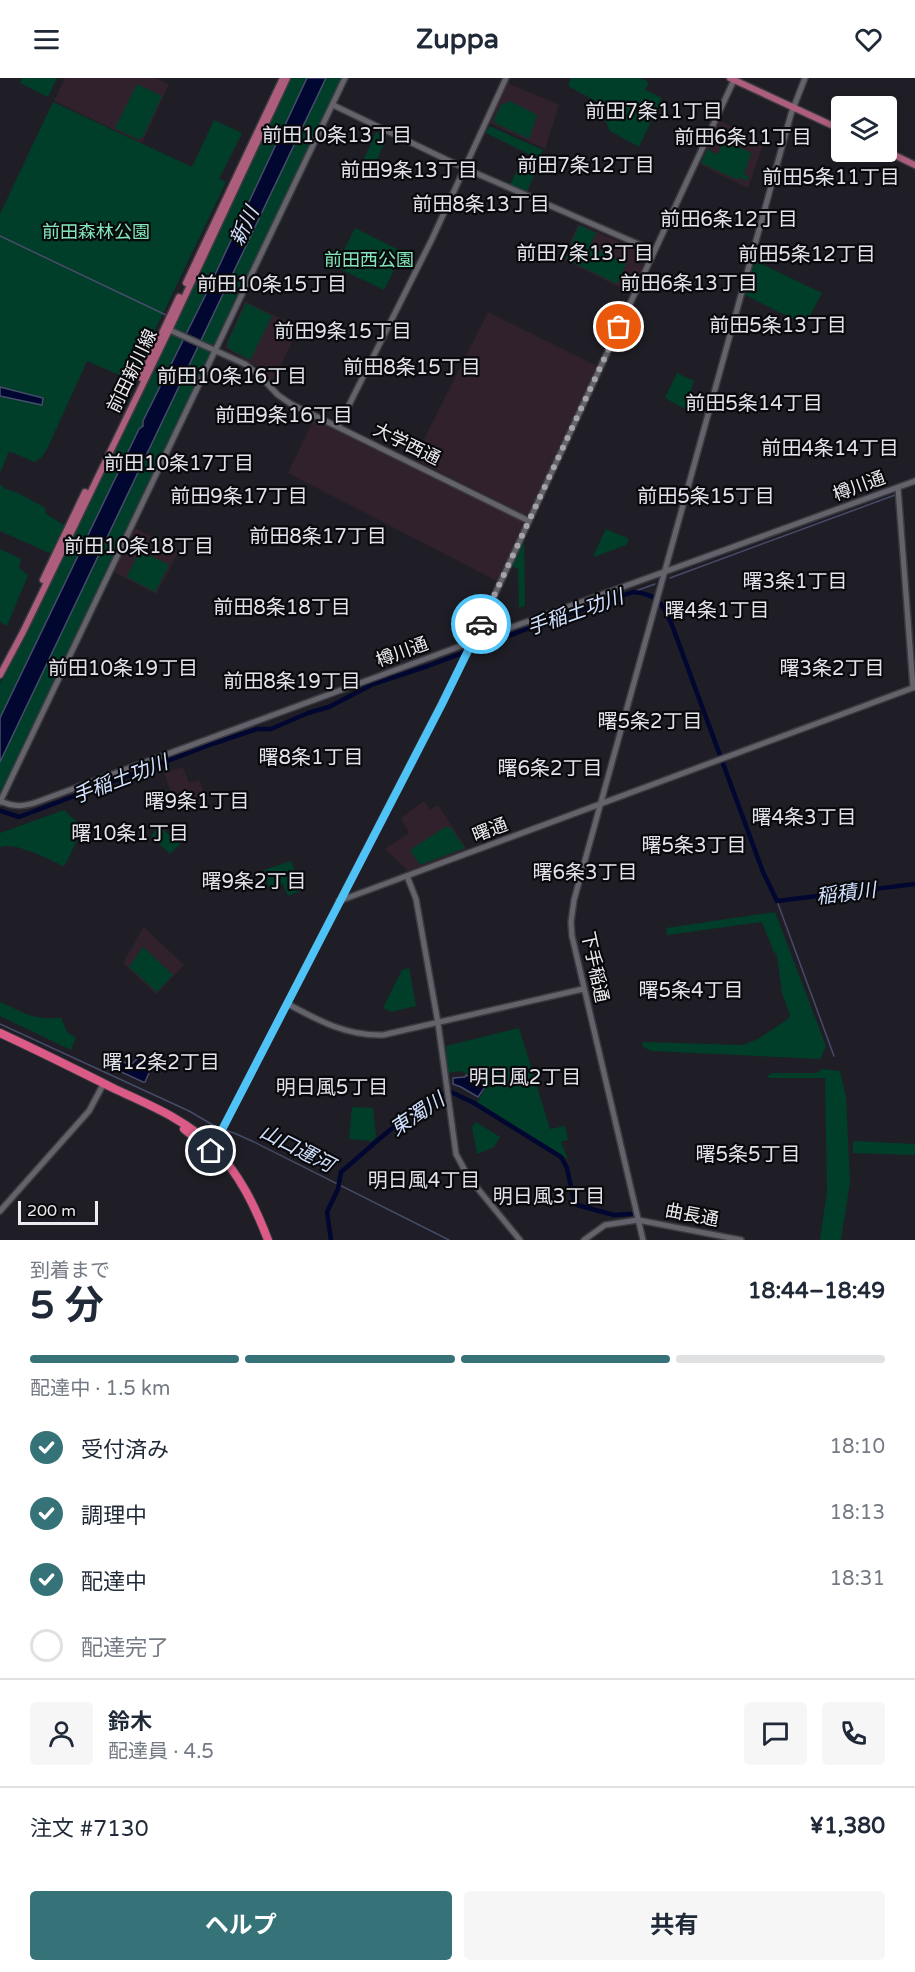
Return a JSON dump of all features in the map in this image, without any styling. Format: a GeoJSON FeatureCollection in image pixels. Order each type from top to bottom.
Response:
{"type":"FeatureCollection","features":[{"type":"Feature","properties":{"kind":"highway"},"geometry":{"type":"LineString","coordinates":[[0,1033],[103,1085]]}},
{"type":"Feature","properties":{"kind":"highway"},"geometry":{"type":"LineString","coordinates":[[0,1038],[176,1119],[198,1134],[235,1173],[248,1193],[268,1240]]}},
{"type":"Feature","properties":{"kind":"highway"},"geometry":{"type":"LineString","coordinates":[[212,1149],[243,1196],[263,1240]]}},
{"type":"Feature","properties":{"kind":"main road","name":"前田新川線"},"geometry":{"type":"LineString","coordinates":[[0,667],[170,328],[283,78]]}},
{"type":"Feature","properties":{"kind":"main road","name":"前田新川線"},"geometry":{"type":"LineString","coordinates":[[0,675],[170,328],[287,78]]}},
{"type":"Feature","properties":{"kind":"main road"},"geometry":{"type":"LineString","coordinates":[[732,79],[831,125]]}},
{"type":"Feature","properties":{"kind":"main road"},"geometry":{"type":"LineString","coordinates":[[897,156],[915,165]]}},
{"type":"Feature","properties":{"kind":"street"},"geometry":{"type":"LineString","coordinates":[[0,802],[212,349],[345,78]]}},
{"type":"Feature","properties":{"kind":"street"},"geometry":{"type":"LineString","coordinates":[[338,427],[432,239],[506,78]]}},
{"type":"Feature","properties":{"kind":"street","name":"下手稲通"},"geometry":{"type":"LineString","coordinates":[[643,1240],[572,936],[574,900],[793,108],[804,78]]}},
{"type":"Feature","properties":{"kind":"street"},"geometry":{"type":"LineString","coordinates":[[212,1149],[472,645],[732,79]]}},
{"type":"Feature","properties":{"kind":"street"},"geometry":{"type":"LineString","coordinates":[[333,105],[464,168],[654,251]]}},
{"type":"Feature","properties":{"kind":"street","name":"大学西通"},"geometry":{"type":"LineString","coordinates":[[170,328],[245,364],[291,404],[529,521]]}},
{"type":"Feature","properties":{"kind":"street","name":"樽川通"},"geometry":{"type":"LineString","coordinates":[[0,802],[15,806],[37,802],[915,482]]}},
{"type":"Feature","properties":{"kind":"street"},"geometry":{"type":"LineString","coordinates":[[898,488],[914,687]]}},
{"type":"Feature","properties":{"kind":"street","name":"曙通"},"geometry":{"type":"LineString","coordinates":[[339,901],[914,687]]}},
{"type":"Feature","properties":{"kind":"street"},"geometry":{"type":"LineString","coordinates":[[407,876],[416,899],[438,1023],[455,1147],[463,1169],[520,1240]]}},
{"type":"Feature","properties":{"kind":"street"},"geometry":{"type":"LineString","coordinates":[[288,1004],[325,1023],[354,1034],[383,1035],[584,989]]}},
{"type":"Feature","properties":{"kind":"street"},"geometry":{"type":"LineString","coordinates":[[0,1211],[89,1111],[103,1085]]}},
{"type":"Feature","properties":{"kind":"street"},"geometry":{"type":"LineString","coordinates":[[584,1240],[605,1226],[638,1220]]}},
{"type":"Feature","properties":{"kind":"street","name":"曲長通"},"geometry":{"type":"LineString","coordinates":[[638,1220],[741,1240]]}},
{"type":"Feature","properties":{"kind":"shaded area"},"geometry":{"type":"Polygon","coordinates":[[[65,78],[156,78],[169,84],[142,143],[54,101],[65,78]]]}},
{"type":"Feature","properties":{"kind":"shaded area"},"geometry":{"type":"Polygon","coordinates":[[[508,83],[559,105],[545,149],[490,123],[508,83]]]}},
{"type":"Feature","properties":{"kind":"shaded area"},"geometry":{"type":"Polygon","coordinates":[[[719,120],[764,142],[748,188],[700,164],[719,120]]]}},
{"type":"Feature","properties":{"kind":"shaded area"},"geometry":{"type":"Polygon","coordinates":[[[578,224],[646,253],[648,257],[631,293],[563,259],[578,224]]]}},
{"type":"Feature","properties":{"kind":"shaded area"},"geometry":{"type":"Polygon","coordinates":[[[245,301],[298,327],[275,377],[270,381],[256,366],[225,347],[245,301]]]}},
{"type":"Feature","properties":{"kind":"shaded area"},"geometry":{"type":"Polygon","coordinates":[[[488,312],[597,366],[529,513],[525,515],[414,459],[488,312]]]}},
{"type":"Feature","properties":{"kind":"shaded area"},"geometry":{"type":"Polygon","coordinates":[[[316,419],[522,520],[524,525],[497,581],[288,473],[316,419]]]}},
{"type":"Feature","properties":{"kind":"shaded area"},"geometry":{"type":"Polygon","coordinates":[[[135,528],[179,551],[156,594],[114,572],[135,528]]]}},
{"type":"Feature","properties":{"kind":"shaded area"},"geometry":{"type":"Polygon","coordinates":[[[183,767],[189,783],[199,780],[206,797],[181,806],[173,790],[171,791],[164,773],[183,767]]]}},
{"type":"Feature","properties":{"kind":"shaded area"},"geometry":{"type":"Polygon","coordinates":[[[424,801],[430,810],[438,805],[467,849],[408,871],[385,849],[409,833],[401,818],[424,801]]]}},
{"type":"Feature","properties":{"kind":"shaded area"},"geometry":{"type":"Polygon","coordinates":[[[143,928],[184,965],[156,994],[123,963],[143,928]]]}},
{"type":"Feature","properties":{"kind":"green space"},"geometry":{"type":"Polygon","coordinates":[[[22,78],[57,78],[48,97],[20,83],[22,78]]]}},
{"type":"Feature","properties":{"kind":"green space"},"geometry":{"type":"Polygon","coordinates":[[[290,78],[343,78],[0,799],[0,683],[290,78]]]}},
{"type":"Feature","properties":{"kind":"green space"},"geometry":{"type":"Polygon","coordinates":[[[571,78],[640,78],[649,82],[645,90],[662,98],[639,147],[610,131],[597,102],[568,86],[571,78]]]}},
{"type":"Feature","properties":{"kind":"green space"},"geometry":{"type":"Polygon","coordinates":[[[137,84],[162,96],[143,137],[137,139],[115,128],[137,84]]]}},
{"type":"Feature","properties":{"kind":"green space"},"geometry":{"type":"Polygon","coordinates":[[[510,101],[537,115],[529,139],[495,123],[494,119],[501,105],[510,101]]]}},
{"type":"Feature","properties":{"kind":"green space","name":"前田森林公園"},"geometry":{"type":"Polygon","coordinates":[[[53,102],[192,167],[214,120],[242,133],[219,179],[226,182],[129,384],[122,376],[87,361],[41,458],[34,462],[9,451],[0,473],[0,214],[53,102]]]}},
{"type":"Feature","properties":{"kind":"green space"},"geometry":{"type":"Polygon","coordinates":[[[489,126],[543,150],[539,159],[486,133],[489,126]]]}},
{"type":"Feature","properties":{"kind":"green space"},"geometry":{"type":"Polygon","coordinates":[[[376,132],[387,137],[375,164],[364,159],[376,132]]]}},
{"type":"Feature","properties":{"kind":"green space"},"geometry":{"type":"Polygon","coordinates":[[[727,141],[751,153],[744,174],[749,177],[747,181],[739,177],[738,180],[701,163],[707,149],[716,154],[727,141]]]}},
{"type":"Feature","properties":{"kind":"green space"},"geometry":{"type":"Polygon","coordinates":[[[521,162],[536,172],[527,191],[510,185],[521,162]]]}},
{"type":"Feature","properties":{"kind":"green space"},"geometry":{"type":"Polygon","coordinates":[[[579,225],[596,233],[590,246],[626,264],[617,284],[566,259],[579,225]]]}},
{"type":"Feature","properties":{"kind":"green space","name":"前田西公園"},"geometry":{"type":"Polygon","coordinates":[[[355,228],[403,252],[384,290],[336,267],[355,228]]]}},
{"type":"Feature","properties":{"kind":"green space"},"geometry":{"type":"Polygon","coordinates":[[[755,261],[822,293],[805,325],[745,295],[755,261]]]}},
{"type":"Feature","properties":{"kind":"green space"},"geometry":{"type":"Polygon","coordinates":[[[246,303],[272,316],[250,360],[228,348],[227,343],[246,303]]]}},
{"type":"Feature","properties":{"kind":"green space"},"geometry":{"type":"Polygon","coordinates":[[[677,373],[694,381],[685,409],[665,398],[677,373]]]}},
{"type":"Feature","properties":{"kind":"green space"},"geometry":{"type":"Polygon","coordinates":[[[0,484],[5,489],[16,492],[42,506],[46,514],[64,525],[52,554],[0,531],[0,484]]]}},
{"type":"Feature","properties":{"kind":"green space"},"geometry":{"type":"Polygon","coordinates":[[[606,529],[629,539],[626,545],[594,557],[594,554],[606,529]]]}},
{"type":"Feature","properties":{"kind":"green space"},"geometry":{"type":"Polygon","coordinates":[[[524,541],[525,606],[519,608],[518,569],[512,566],[524,541]]]}},
{"type":"Feature","properties":{"kind":"green space"},"geometry":{"type":"Polygon","coordinates":[[[0,549],[21,559],[19,568],[28,575],[7,626],[0,622],[0,549]]]}},
{"type":"Feature","properties":{"kind":"green space"},"geometry":{"type":"Polygon","coordinates":[[[143,552],[169,565],[155,592],[127,577],[138,554],[143,552]]]}},
{"type":"Feature","properties":{"kind":"green space"},"geometry":{"type":"Polygon","coordinates":[[[64,810],[81,826],[82,830],[65,865],[23,849],[0,847],[0,833],[64,810]]]}},
{"type":"Feature","properties":{"kind":"green space"},"geometry":{"type":"Polygon","coordinates":[[[159,826],[180,844],[170,854],[151,836],[159,826]]]}},
{"type":"Feature","properties":{"kind":"green space"},"geometry":{"type":"Polygon","coordinates":[[[445,827],[451,828],[465,848],[420,865],[410,850],[445,827]]]}},
{"type":"Feature","properties":{"kind":"green space"},"geometry":{"type":"Polygon","coordinates":[[[291,861],[302,890],[288,896],[283,884],[269,889],[264,870],[291,861]]]}},
{"type":"Feature","properties":{"kind":"green space"},"geometry":{"type":"Polygon","coordinates":[[[775,912],[826,1046],[820,1059],[652,1051],[643,1047],[642,1042],[743,1045],[758,1039],[788,1019],[790,1015],[782,993],[777,956],[762,922],[667,935],[666,928],[775,912]]]}},
{"type":"Feature","properties":{"kind":"green space"},"geometry":{"type":"Polygon","coordinates":[[[143,947],[173,975],[157,992],[129,967],[143,947]]]}},
{"type":"Feature","properties":{"kind":"green space"},"geometry":{"type":"Polygon","coordinates":[[[409,968],[416,1006],[391,1012],[383,1008],[402,970],[409,968]]]}},
{"type":"Feature","properties":{"kind":"green space"},"geometry":{"type":"Polygon","coordinates":[[[0,1002],[36,1017],[61,1018],[67,1032],[76,1038],[71,1050],[0,1016],[0,1002]]]}},
{"type":"Feature","properties":{"kind":"green space"},"geometry":{"type":"Polygon","coordinates":[[[519,1028],[550,1129],[565,1126],[568,1140],[561,1142],[568,1159],[477,1102],[486,1088],[484,1082],[461,1071],[447,1073],[446,1046],[519,1028]]]}},
{"type":"Feature","properties":{"kind":"green space"},"geometry":{"type":"Polygon","coordinates":[[[822,1069],[840,1071],[846,1097],[850,1182],[841,1240],[820,1240],[827,1191],[825,1078],[768,1078],[772,1073],[816,1073],[822,1069]]]}},
{"type":"Feature","properties":{"kind":"green space"},"geometry":{"type":"Polygon","coordinates":[[[352,1107],[373,1108],[376,1137],[372,1141],[349,1139],[352,1107]]]}},
{"type":"Feature","properties":{"kind":"green space"},"geometry":{"type":"Polygon","coordinates":[[[476,1122],[500,1137],[494,1147],[477,1154],[472,1127],[476,1122]]]}},
{"type":"Feature","properties":{"kind":"green space"},"geometry":{"type":"Polygon","coordinates":[[[853,1141],[915,1144],[915,1155],[853,1153],[853,1141]]]}},
{"type":"Feature","properties":{"kind":"water","name":"新川"},"geometry":{"type":"Polygon","coordinates":[[[307,78],[326,78],[0,762],[0,718],[139,429],[143,426],[143,421],[206,294],[307,78]]]}},
{"type":"Feature","properties":{"kind":"water"},"geometry":{"type":"Polygon","coordinates":[[[0,387],[43,398],[42,405],[0,396],[0,387]]]}},
{"type":"Feature","properties":{"kind":"water"},"geometry":{"type":"Polygon","coordinates":[[[139,1057],[153,1064],[145,1082],[117,1070],[123,1062],[131,1065],[139,1057]]]}},
{"type":"Feature","properties":{"kind":"water"},"geometry":{"type":"Polygon","coordinates":[[[466,1075],[483,1083],[485,1087],[478,1097],[453,1084],[453,1078],[466,1075]]]}},
{"type":"Feature","properties":{"kind":"waterway"},"geometry":{"type":"LineString","coordinates":[[0,236],[166,315]]}},
{"type":"Feature","properties":{"kind":"waterway"},"geometry":{"type":"LineString","coordinates":[[670,578],[895,495]]}},
{"type":"Feature","properties":{"kind":"waterway"},"geometry":{"type":"LineString","coordinates":[[633,592],[655,584]]}},
{"type":"Feature","properties":{"kind":"waterway","name":"手稲土功川"},"geometry":{"type":"LineString","coordinates":[[1,811],[19,817],[212,744],[257,729],[271,729],[308,713],[329,707],[373,684],[633,592],[648,595],[658,601],[672,625],[763,872],[777,901],[915,884]]}},
{"type":"Feature","properties":{"kind":"waterway","name":"手稲土功川"},"geometry":{"type":"LineString","coordinates":[[777,901],[834,1056]]}},
{"type":"Feature","properties":{"kind":"waterway","name":"山口運河"},"geometry":{"type":"LineString","coordinates":[[0,1024],[189,1111],[218,1128],[252,1141],[449,1240]]}},
{"type":"Feature","properties":{"kind":"waterway","name":"東濁川"},"geometry":{"type":"LineString","coordinates":[[331,1240],[327,1212],[338,1189],[341,1172],[426,1103],[451,1092],[474,1103],[561,1157],[567,1168],[574,1201],[577,1205],[614,1215],[631,1214]]}},
{"type":"Feature","properties":{"kind":"way so far"},"geometry":{"type":"LineString","coordinates":[[481,624],[619,327]]}},
{"type":"Feature","properties":{"kind":"district","name":"前田7条11丁目"},"geometry":{"type":"Point","coordinates":[654,111]}},
{"type":"Feature","properties":{"kind":"district","name":"前田10条13丁目"},"geometry":{"type":"Point","coordinates":[337,135]}},
{"type":"Feature","properties":{"kind":"district","name":"前田6条11丁目"},"geometry":{"type":"Point","coordinates":[743,137]}},
{"type":"Feature","properties":{"kind":"district","name":"前田7条12丁目"},"geometry":{"type":"Point","coordinates":[586,165]}},
{"type":"Feature","properties":{"kind":"district","name":"前田9条13丁目"},"geometry":{"type":"Point","coordinates":[409,170]}},
{"type":"Feature","properties":{"kind":"district","name":"前田5条11丁目"},"geometry":{"type":"Point","coordinates":[831,177]}},
{"type":"Feature","properties":{"kind":"district","name":"前田8条13丁目"},"geometry":{"type":"Point","coordinates":[481,204]}},
{"type":"Feature","properties":{"kind":"district","name":"前田6条12丁目"},"geometry":{"type":"Point","coordinates":[729,219]}},
{"type":"Feature","properties":{"kind":"district","name":"前田7条13丁目"},"geometry":{"type":"Point","coordinates":[585,253]}},
{"type":"Feature","properties":{"kind":"district","name":"前田5条12丁目"},"geometry":{"type":"Point","coordinates":[807,254]}},
{"type":"Feature","properties":{"kind":"district","name":"前田6条13丁目"},"geometry":{"type":"Point","coordinates":[689,283]}},
{"type":"Feature","properties":{"kind":"district","name":"前田10条15丁目"},"geometry":{"type":"Point","coordinates":[272,284]}},
{"type":"Feature","properties":{"kind":"district","name":"前田5条13丁目"},"geometry":{"type":"Point","coordinates":[778,325]}},
{"type":"Feature","properties":{"kind":"district","name":"前田9条15丁目"},"geometry":{"type":"Point","coordinates":[343,331]}},
{"type":"Feature","properties":{"kind":"district","name":"前田8条15丁目"},"geometry":{"type":"Point","coordinates":[412,367]}},
{"type":"Feature","properties":{"kind":"district","name":"前田10条16丁目"},"geometry":{"type":"Point","coordinates":[232,376]}},
{"type":"Feature","properties":{"kind":"district","name":"前田5条14丁目"},"geometry":{"type":"Point","coordinates":[754,403]}},
{"type":"Feature","properties":{"kind":"district","name":"前田9条16丁目"},"geometry":{"type":"Point","coordinates":[284,415]}},
{"type":"Feature","properties":{"kind":"district","name":"前田4条14丁目"},"geometry":{"type":"Point","coordinates":[830,448]}},
{"type":"Feature","properties":{"kind":"district","name":"前田10条17丁目"},"geometry":{"type":"Point","coordinates":[179,463]}},
{"type":"Feature","properties":{"kind":"district","name":"前田9条17丁目"},"geometry":{"type":"Point","coordinates":[239,496]}},
{"type":"Feature","properties":{"kind":"district","name":"前田5条15丁目"},"geometry":{"type":"Point","coordinates":[706,496]}},
{"type":"Feature","properties":{"kind":"district","name":"前田8条17丁目"},"geometry":{"type":"Point","coordinates":[318,536]}},
{"type":"Feature","properties":{"kind":"district","name":"前田10条18丁目"},"geometry":{"type":"Point","coordinates":[139,546]}},
{"type":"Feature","properties":{"kind":"district","name":"曙3条1丁目"},"geometry":{"type":"Point","coordinates":[795,581]}},
{"type":"Feature","properties":{"kind":"district","name":"前田8条18丁目"},"geometry":{"type":"Point","coordinates":[282,607]}},
{"type":"Feature","properties":{"kind":"district","name":"曙4条1丁目"},"geometry":{"type":"Point","coordinates":[717,610]}},
{"type":"Feature","properties":{"kind":"district","name":"前田10条19丁目"},"geometry":{"type":"Point","coordinates":[123,668]}},
{"type":"Feature","properties":{"kind":"district","name":"曙3条2丁目"},"geometry":{"type":"Point","coordinates":[832,668]}},
{"type":"Feature","properties":{"kind":"district","name":"前田8条19丁目"},"geometry":{"type":"Point","coordinates":[292,681]}},
{"type":"Feature","properties":{"kind":"district","name":"曙5条2丁目"},"geometry":{"type":"Point","coordinates":[650,721]}},
{"type":"Feature","properties":{"kind":"district","name":"曙8条1丁目"},"geometry":{"type":"Point","coordinates":[311,757]}},
{"type":"Feature","properties":{"kind":"district","name":"曙6条2丁目"},"geometry":{"type":"Point","coordinates":[550,768]}},
{"type":"Feature","properties":{"kind":"district","name":"曙9条1丁目"},"geometry":{"type":"Point","coordinates":[197,801]}},
{"type":"Feature","properties":{"kind":"district","name":"曙4条3丁目"},"geometry":{"type":"Point","coordinates":[804,817]}},
{"type":"Feature","properties":{"kind":"district","name":"曙10条1丁目"},"geometry":{"type":"Point","coordinates":[130,833]}},
{"type":"Feature","properties":{"kind":"district","name":"曙5条3丁目"},"geometry":{"type":"Point","coordinates":[694,845]}},
{"type":"Feature","properties":{"kind":"district","name":"曙6条3丁目"},"geometry":{"type":"Point","coordinates":[585,872]}},
{"type":"Feature","properties":{"kind":"district","name":"曙9条2丁目"},"geometry":{"type":"Point","coordinates":[254,881]}},
{"type":"Feature","properties":{"kind":"district","name":"曙5条4丁目"},"geometry":{"type":"Point","coordinates":[691,990]}},
{"type":"Feature","properties":{"kind":"district","name":"曙12条2丁目"},"geometry":{"type":"Point","coordinates":[161,1062]}},
{"type":"Feature","properties":{"kind":"district","name":"明日風2丁目"},"geometry":{"type":"Point","coordinates":[525,1077]}},
{"type":"Feature","properties":{"kind":"district","name":"明日風5丁目"},"geometry":{"type":"Point","coordinates":[332,1087]}},
{"type":"Feature","properties":{"kind":"district","name":"曙5条5丁目"},"geometry":{"type":"Point","coordinates":[748,1154]}},
{"type":"Feature","properties":{"kind":"district","name":"明日風4丁目"},"geometry":{"type":"Point","coordinates":[424,1180]}},
{"type":"Feature","properties":{"kind":"district","name":"明日風3丁目"},"geometry":{"type":"Point","coordinates":[549,1196]}},
{"type":"Feature","properties":{"kind":"route"},"geometry":{"type":"LineString","coordinates":[[211,1151],[481,624]]}},
{"type":"Feature","properties":{"kind":"water label","name":"稲積川"},"geometry":{"type":"Point","coordinates":[846,893]}}]}
